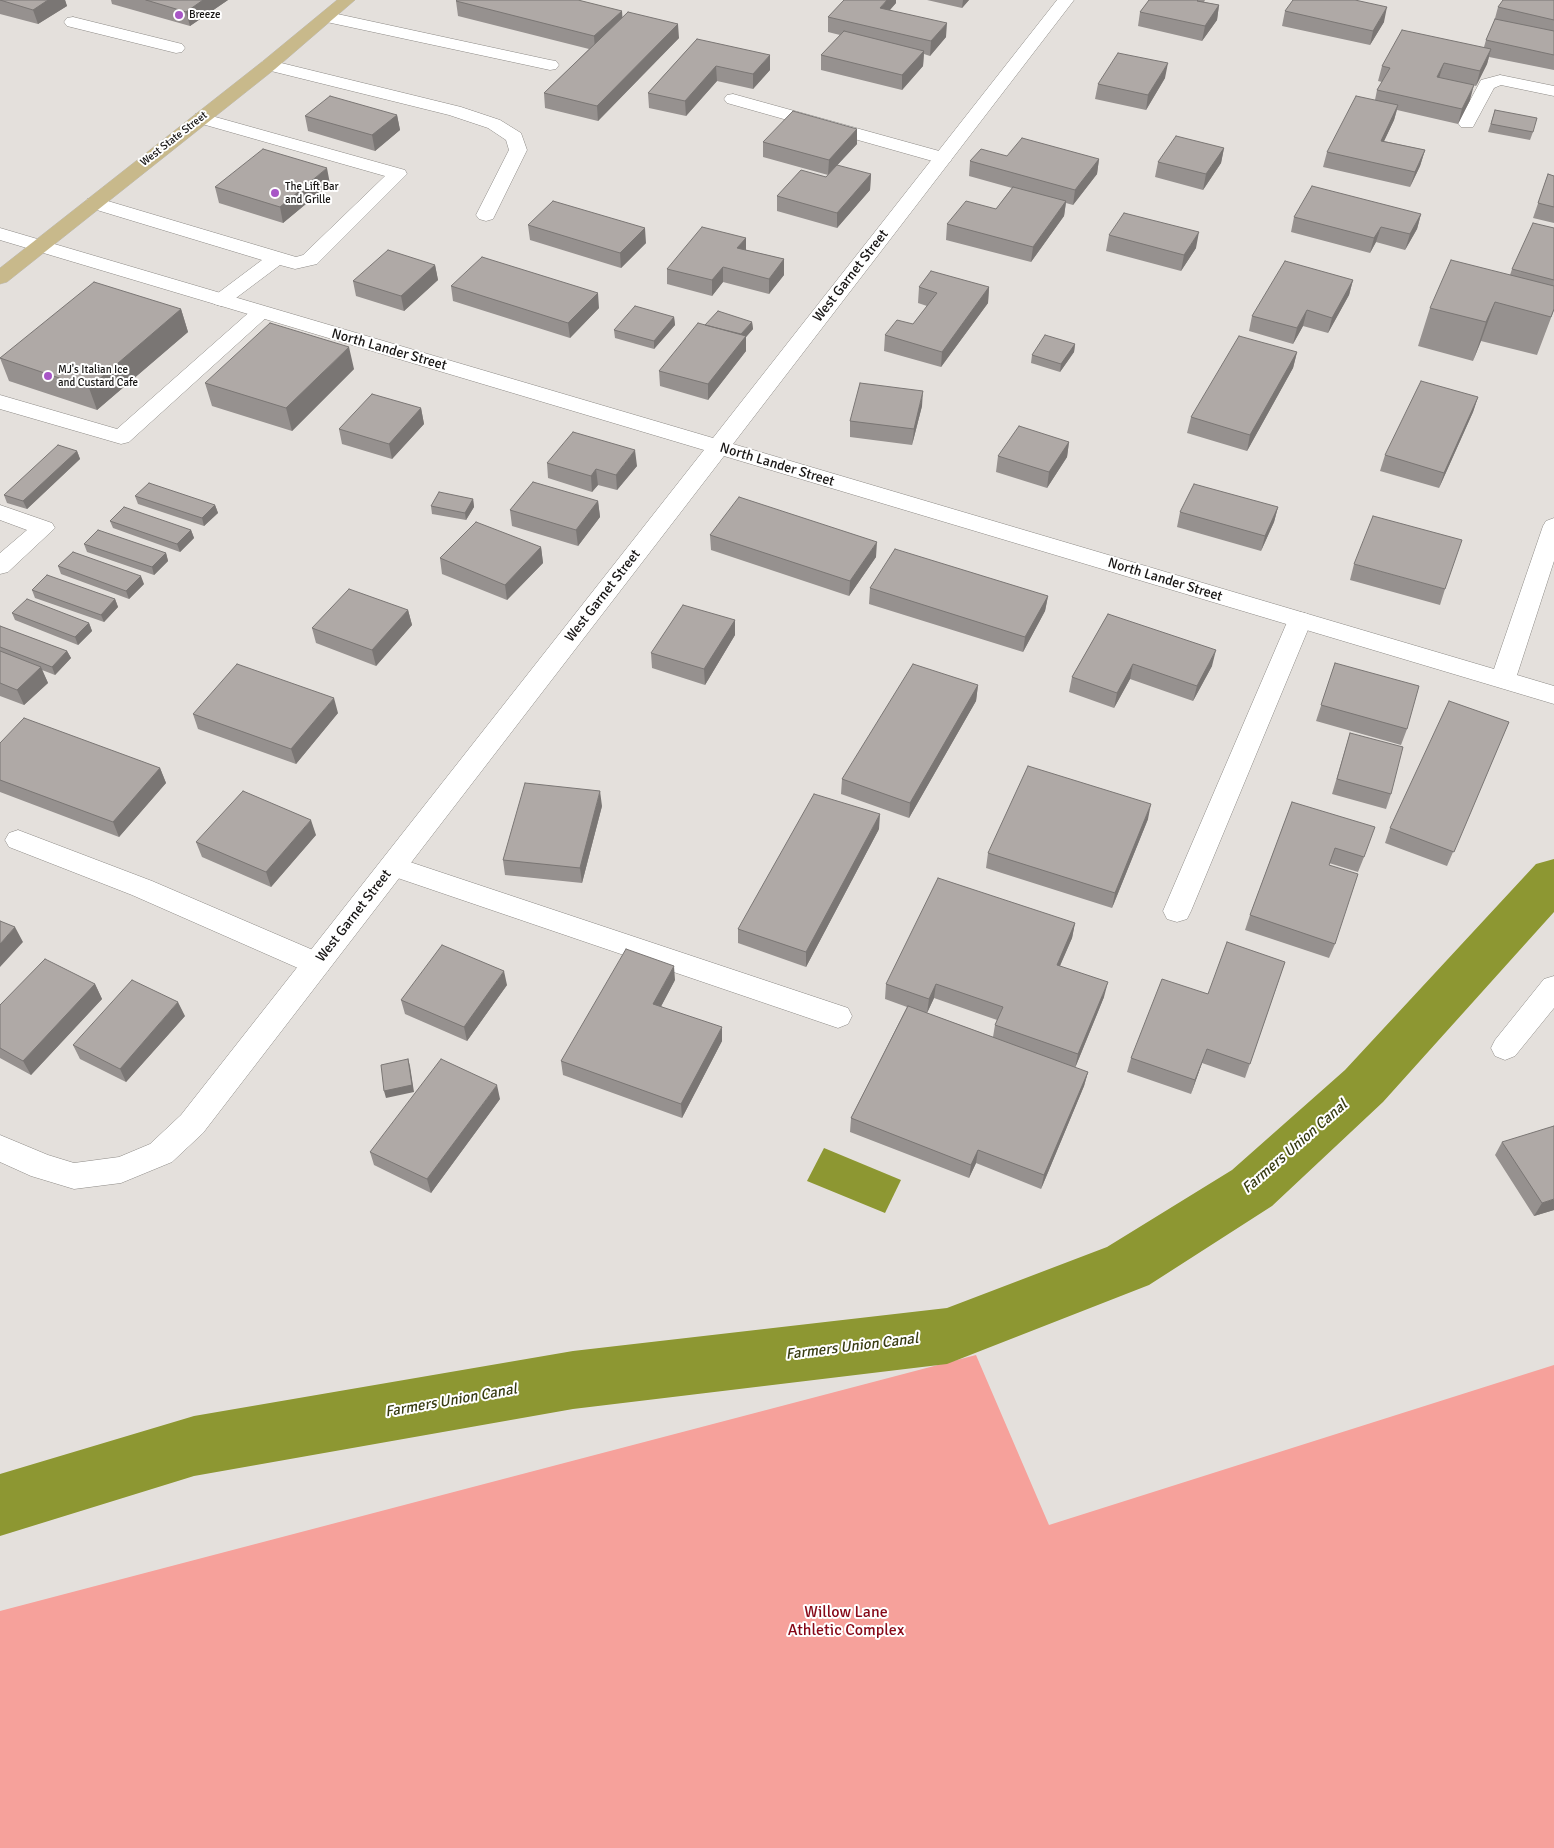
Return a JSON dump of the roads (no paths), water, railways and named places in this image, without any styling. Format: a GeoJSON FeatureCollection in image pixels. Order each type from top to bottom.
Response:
{"type":"FeatureCollection","features":[{"type":"Feature","properties":{"kind":"main road","name":"West State Street"},"geometry":{"type":"LineString","coordinates":[[0,278],[269,65],[347,0]]}},
{"type":"Feature","properties":{"kind":"street","name":"West Garnet Street"},"geometry":{"type":"LineString","coordinates":[[0,1148],[42,1167],[74,1176],[121,1170],[161,1153],[192,1124],[1066,0]]}},
{"type":"Feature","properties":{"kind":"street"},"geometry":{"type":"LineString","coordinates":[[328,17],[550,65]]}},
{"type":"Feature","properties":{"kind":"street"},"geometry":{"type":"LineString","coordinates":[[74,22],[176,48]]}},
{"type":"Feature","properties":{"kind":"street"},"geometry":{"type":"LineString","coordinates":[[269,65],[455,111],[494,124],[514,137],[518,150],[486,216]]}},
{"type":"Feature","properties":{"kind":"street"},"geometry":{"type":"LineString","coordinates":[[1467,123],[1487,84],[1500,80],[1554,91]]}},
{"type":"Feature","properties":{"kind":"street"},"geometry":{"type":"LineString","coordinates":[[733,100],[943,158]]}},
{"type":"Feature","properties":{"kind":"street"},"geometry":{"type":"LineString","coordinates":[[94,203],[295,263],[310,260],[398,174],[200,118]]}},
{"type":"Feature","properties":{"kind":"street","name":"North Lander Street"},"geometry":{"type":"LineString","coordinates":[[0,234],[1554,695]]}},
{"type":"Feature","properties":{"kind":"street"},"geometry":{"type":"LineString","coordinates":[[221,300],[277,258]]}},
{"type":"Feature","properties":{"kind":"street"},"geometry":{"type":"LineString","coordinates":[[0,402],[121,437],[261,312]]}},
{"type":"Feature","properties":{"kind":"street"},"geometry":{"type":"LineString","coordinates":[[0,512],[44,528],[0,566]]}},
{"type":"Feature","properties":{"kind":"street"},"geometry":{"type":"LineString","coordinates":[[1503,680],[1554,526]]}},
{"type":"Feature","properties":{"kind":"street"},"geometry":{"type":"LineString","coordinates":[[1177,911],[1300,620]]}},
{"type":"Feature","properties":{"kind":"street"},"geometry":{"type":"LineString","coordinates":[[18,840],[142,888],[317,964]]}},
{"type":"Feature","properties":{"kind":"street"},"geometry":{"type":"LineString","coordinates":[[392,866],[838,1016]]}},
{"type":"Feature","properties":{"kind":"street"},"geometry":{"type":"LineString","coordinates":[[1505,1048],[1554,987]]}},
{"type":"Feature","properties":{"kind":"waterway","name":"Farmers Union Canal"},"geometry":{"type":"LineString","coordinates":[[0,1505],[194,1446],[573,1380],[947,1336],[1128,1266],[1252,1188],[1364,1086],[1554,878]]}},
{"type":"Feature","properties":{"kind":"place","name":"Breeze"},"geometry":{"type":"Point","coordinates":[179,15]}},
{"type":"Feature","properties":{"kind":"place","name":"The Lift Bar and Grille"},"geometry":{"type":"Point","coordinates":[275,193]}},
{"type":"Feature","properties":{"kind":"place","name":"MJ's Italian Ice and Custard Cafe"},"geometry":{"type":"Point","coordinates":[48,376]}},
{"type":"Feature","properties":{"kind":"park label","name":"Willow Lane Athletic Complex"},"geometry":{"type":"Point","coordinates":[846,1622]}}]}
